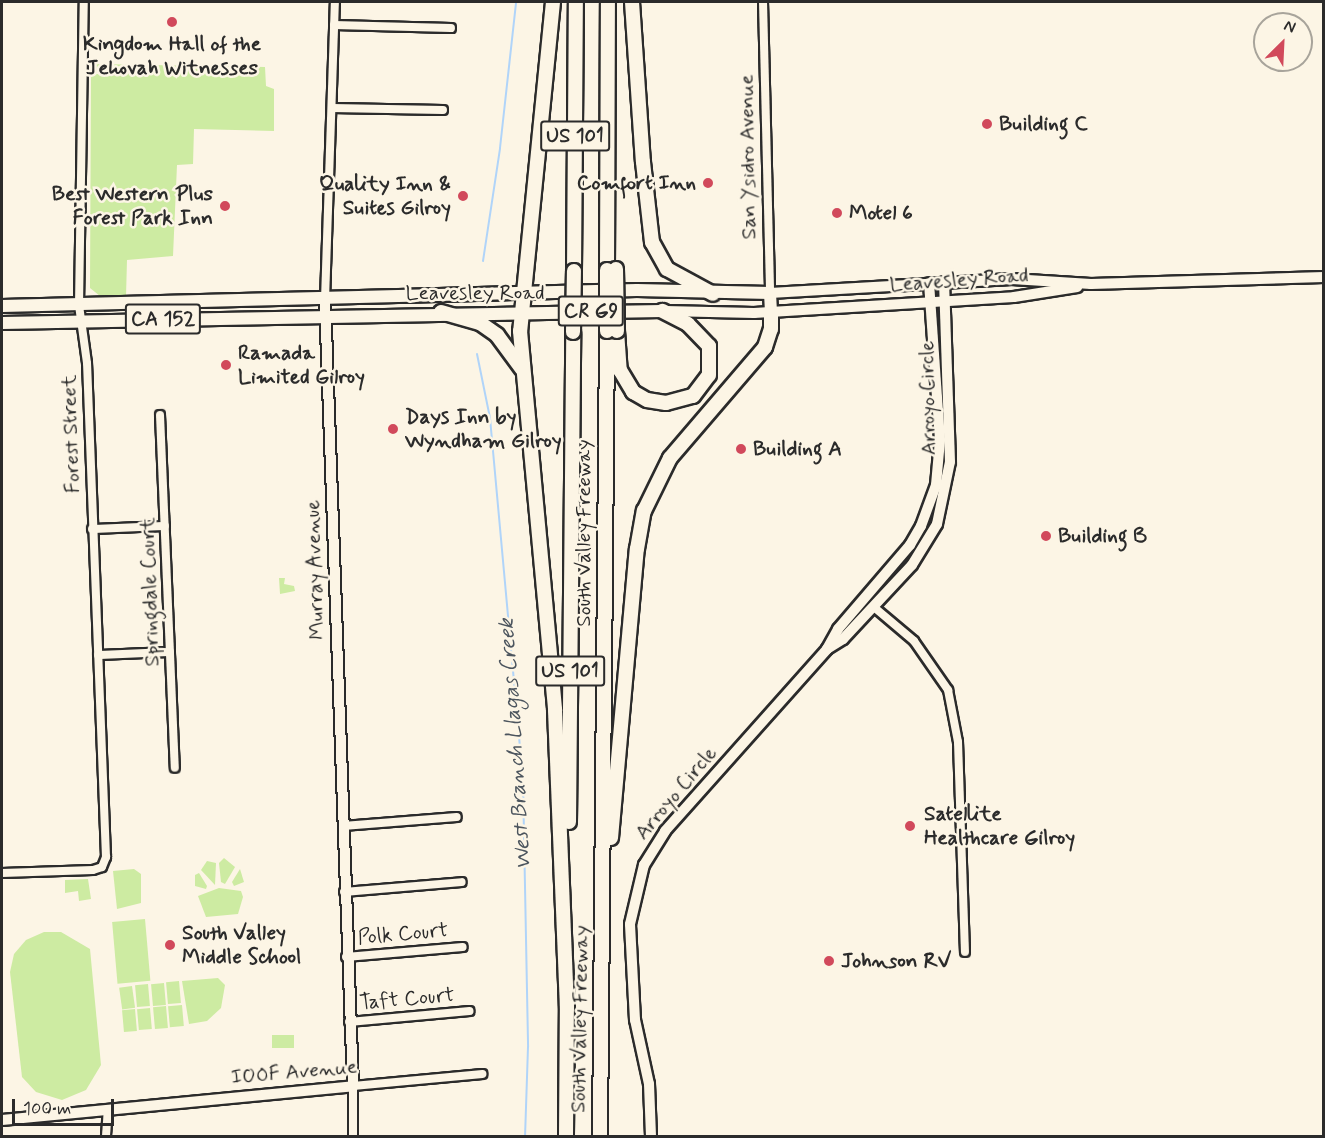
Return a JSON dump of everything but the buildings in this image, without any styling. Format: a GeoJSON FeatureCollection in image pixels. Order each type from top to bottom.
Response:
{"type":"FeatureCollection","features":[{"type":"Feature","properties":{"kind":"highway"},"geometry":{"type":"LineString","coordinates":[[553,2],[520,312],[555,710],[567,1009]]}},
{"type":"Feature","properties":{"kind":"highway","name":"South Valley Freeway"},"geometry":{"type":"LineString","coordinates":[[566,1137],[576,2]]}},
{"type":"Feature","properties":{"kind":"highway","name":"South Valley Freeway"},"geometry":{"type":"LineString","coordinates":[[600,1137],[602,872],[612,331],[608,2]]}},
{"type":"Feature","properties":{"kind":"highway"},"geometry":{"type":"LineString","coordinates":[[632,2],[652,242],[667,269],[712,294]]}},
{"type":"Feature","properties":{"kind":"highway"},"geometry":{"type":"LineString","coordinates":[[612,331],[620,370],[633,392],[646,400],[666,403],[693,396],[709,375],[709,346],[688,324],[662,311]]}},
{"type":"Feature","properties":{"kind":"highway","name":"CA 152"},"geometry":{"type":"LineString","coordinates":[[441,312],[480,323],[497,335],[524,370]]}},
{"type":"Feature","properties":{"kind":"highway"},"geometry":{"type":"LineString","coordinates":[[602,872],[610,841],[637,549],[644,511],[670,458],[765,347],[771,329],[771,312]]}},
{"type":"Feature","properties":{"kind":"main road","name":"Leavesley Road"},"geometry":{"type":"LineString","coordinates":[[3,308],[645,290],[712,294],[770,293]]}},
{"type":"Feature","properties":{"kind":"main road","name":"San Ysidro Avenue"},"geometry":{"type":"LineString","coordinates":[[770,293],[771,312]]}},
{"type":"Feature","properties":{"kind":"main road","name":"Leavesley Road"},"geometry":{"type":"LineString","coordinates":[[2,323],[441,312],[662,311]]}},
{"type":"Feature","properties":{"kind":"street","name":"Forest Street"},"geometry":{"type":"LineString","coordinates":[[2,873],[93,870],[103,866],[87,363],[79,305],[84,2]]}},
{"type":"Feature","properties":{"kind":"street","name":"Murray Avenue"},"geometry":{"type":"LineString","coordinates":[[335,2],[325,300],[353,1137]]}},
{"type":"Feature","properties":{"kind":"street","name":"San Ysidro Avenue"},"geometry":{"type":"LineString","coordinates":[[764,2],[770,293]]}},
{"type":"Feature","properties":{"kind":"street"},"geometry":{"type":"LineString","coordinates":[[334,25],[451,28]]}},
{"type":"Feature","properties":{"kind":"street"},"geometry":{"type":"LineString","coordinates":[[332,108],[443,110]]}},
{"type":"Feature","properties":{"kind":"street","name":"Leavesley Road"},"geometry":{"type":"LineString","coordinates":[[770,293],[1012,279],[1091,284],[1323,277]]}},
{"type":"Feature","properties":{"kind":"street","name":"Arroyo Circle"},"geometry":{"type":"LineString","coordinates":[[827,649],[843,639],[875,608],[912,565],[933,533],[944,500],[950,415],[944,282]]}},
{"type":"Feature","properties":{"kind":"street","name":"Arroyo Circle"},"geometry":{"type":"LineString","coordinates":[[651,1137],[649,1084],[635,1020],[630,924],[644,865],[665,831],[827,649],[838,629],[910,545],[932,499],[940,441],[929,284]]}},
{"type":"Feature","properties":{"kind":"street","name":"Leavesley Road"},"geometry":{"type":"LineString","coordinates":[[662,311],[771,312],[1036,295],[1091,284]]}},
{"type":"Feature","properties":{"kind":"street","name":"Springdale Court"},"geometry":{"type":"LineString","coordinates":[[160,415],[175,768]]}},
{"type":"Feature","properties":{"kind":"street"},"geometry":{"type":"LineString","coordinates":[[92,529],[165,526]]}},
{"type":"Feature","properties":{"kind":"street"},"geometry":{"type":"LineString","coordinates":[[875,608],[925,654],[938,671],[950,701],[958,742],[965,952]]}},
{"type":"Feature","properties":{"kind":"street"},"geometry":{"type":"LineString","coordinates":[[98,654],[170,652]]}},
{"type":"Feature","properties":{"kind":"street"},"geometry":{"type":"LineString","coordinates":[[343,826],[457,817]]}},
{"type":"Feature","properties":{"kind":"street"},"geometry":{"type":"LineString","coordinates":[[344,892],[462,882]]}},
{"type":"Feature","properties":{"kind":"street","name":"Polk Court"},"geometry":{"type":"LineString","coordinates":[[346,957],[463,946]]}},
{"type":"Feature","properties":{"kind":"street","name":"Taft Court"},"geometry":{"type":"LineString","coordinates":[[349,1022],[469,1011]]}},
{"type":"Feature","properties":{"kind":"street","name":"IOOF Avenue"},"geometry":{"type":"LineString","coordinates":[[2,1120],[482,1074]]}},
{"type":"Feature","properties":{"kind":"street"},"geometry":{"type":"LineString","coordinates":[[106,1137],[108,1110]]}},
{"type":"Feature","properties":{"kind":"green space"},"geometry":{"type":"Polygon","coordinates":[[[91,64],[265,67],[266,86],[274,89],[274,131],[194,129],[193,164],[177,165],[173,256],[127,260],[126,297],[100,296],[90,288],[91,64]]]}},
{"type":"Feature","properties":{"kind":"green space"},"geometry":{"type":"Polygon","coordinates":[[[279,578],[285,578],[284,584],[294,586],[295,591],[280,594],[279,578]]]}},
{"type":"Feature","properties":{"kind":"green space"},"geometry":{"type":"Polygon","coordinates":[[[224,858],[235,867],[225,884],[221,882],[219,863],[224,858]]]}},
{"type":"Feature","properties":{"kind":"green space"},"geometry":{"type":"Polygon","coordinates":[[[207,861],[216,863],[215,885],[201,870],[207,861]]]}},
{"type":"Feature","properties":{"kind":"green space"},"geometry":{"type":"Polygon","coordinates":[[[134,869],[141,874],[141,903],[117,909],[113,871],[134,869]]]}},
{"type":"Feature","properties":{"kind":"green space"},"geometry":{"type":"Polygon","coordinates":[[[240,869],[244,882],[234,886],[232,882],[240,869]]]}},
{"type":"Feature","properties":{"kind":"green space"},"geometry":{"type":"Polygon","coordinates":[[[199,873],[207,886],[206,889],[195,886],[195,875],[199,873]]]}},
{"type":"Feature","properties":{"kind":"green space"},"geometry":{"type":"Polygon","coordinates":[[[88,879],[91,899],[79,901],[78,891],[65,893],[65,880],[88,879]]]}},
{"type":"Feature","properties":{"kind":"green space"},"geometry":{"type":"Polygon","coordinates":[[[219,888],[241,891],[243,897],[238,914],[206,917],[198,896],[219,888]]]}},
{"type":"Feature","properties":{"kind":"green space"},"geometry":{"type":"Polygon","coordinates":[[[145,919],[150,981],[118,984],[112,922],[145,919]]]}},
{"type":"Feature","properties":{"kind":"green space"},"geometry":{"type":"Polygon","coordinates":[[[44,932],[61,932],[90,949],[101,1065],[86,1090],[62,1100],[36,1092],[22,1077],[10,972],[14,954],[26,940],[44,932]]]}},
{"type":"Feature","properties":{"kind":"green space"},"geometry":{"type":"Polygon","coordinates":[[[218,978],[225,985],[221,1008],[207,1021],[189,1024],[182,981],[218,978]]]}},
{"type":"Feature","properties":{"kind":"green space"},"geometry":{"type":"Polygon","coordinates":[[[179,981],[181,1003],[168,1004],[166,982],[179,981]]]}},
{"type":"Feature","properties":{"kind":"green space"},"geometry":{"type":"Polygon","coordinates":[[[164,983],[166,1005],[153,1006],[151,984],[164,983]]]}},
{"type":"Feature","properties":{"kind":"green space"},"geometry":{"type":"Polygon","coordinates":[[[148,984],[150,1006],[137,1007],[135,985],[148,984]]]}},
{"type":"Feature","properties":{"kind":"green space"},"geometry":{"type":"Polygon","coordinates":[[[132,986],[135,1008],[122,1010],[119,988],[132,986]]]}},
{"type":"Feature","properties":{"kind":"green space"},"geometry":{"type":"Polygon","coordinates":[[[182,1005],[184,1026],[170,1027],[168,1006],[182,1005]]]}},
{"type":"Feature","properties":{"kind":"green space"},"geometry":{"type":"Polygon","coordinates":[[[166,1006],[168,1028],[155,1029],[153,1007],[166,1006]]]}},
{"type":"Feature","properties":{"kind":"green space"},"geometry":{"type":"Polygon","coordinates":[[[150,1008],[152,1029],[139,1030],[137,1009],[150,1008]]]}},
{"type":"Feature","properties":{"kind":"green space"},"geometry":{"type":"Polygon","coordinates":[[[135,1009],[137,1031],[124,1032],[122,1010],[135,1009]]]}},
{"type":"Feature","properties":{"kind":"green space"},"geometry":{"type":"Polygon","coordinates":[[[272,1035],[294,1035],[294,1048],[272,1048],[272,1035]]]}},
{"type":"Feature","properties":{"kind":"waterway","name":"West Branch Llagas Creek"},"geometry":{"type":"LineString","coordinates":[[483,261],[500,148],[516,2]]}},
{"type":"Feature","properties":{"kind":"waterway","name":"West Branch Llagas Creek"},"geometry":{"type":"LineString","coordinates":[[477,354],[490,418],[523,782],[528,1047],[525,1136]]}},
{"type":"Feature","properties":{"kind":"place","name":"Kingdom Hall of the Jehovah Witnesses"},"geometry":{"type":"Point","coordinates":[172,22]}},
{"type":"Feature","properties":{"kind":"place","name":"Building C"},"geometry":{"type":"Point","coordinates":[987,124]}},
{"type":"Feature","properties":{"kind":"place","name":"Comfort Inn"},"geometry":{"type":"Point","coordinates":[708,183]}},
{"type":"Feature","properties":{"kind":"place","name":"Quality Inn & Suites Gilroy"},"geometry":{"type":"Point","coordinates":[463,196]}},
{"type":"Feature","properties":{"kind":"place","name":"Best Western Plus Forest Park Inn"},"geometry":{"type":"Point","coordinates":[225,206]}},
{"type":"Feature","properties":{"kind":"place","name":"Motel 6"},"geometry":{"type":"Point","coordinates":[837,213]}},
{"type":"Feature","properties":{"kind":"place","name":"Ramada Limited Gilroy"},"geometry":{"type":"Point","coordinates":[226,365]}},
{"type":"Feature","properties":{"kind":"place","name":"Days Inn by Wyndham Gilroy"},"geometry":{"type":"Point","coordinates":[393,429]}},
{"type":"Feature","properties":{"kind":"place","name":"Building A"},"geometry":{"type":"Point","coordinates":[741,449]}},
{"type":"Feature","properties":{"kind":"place","name":"Building B"},"geometry":{"type":"Point","coordinates":[1046,536]}},
{"type":"Feature","properties":{"kind":"place","name":"Satellite Healthcare Gilroy"},"geometry":{"type":"Point","coordinates":[910,826]}},
{"type":"Feature","properties":{"kind":"place","name":"South Valley Middle School"},"geometry":{"type":"Point","coordinates":[170,945]}},
{"type":"Feature","properties":{"kind":"place","name":"Johnson RV"},"geometry":{"type":"Point","coordinates":[829,961]}}]}
